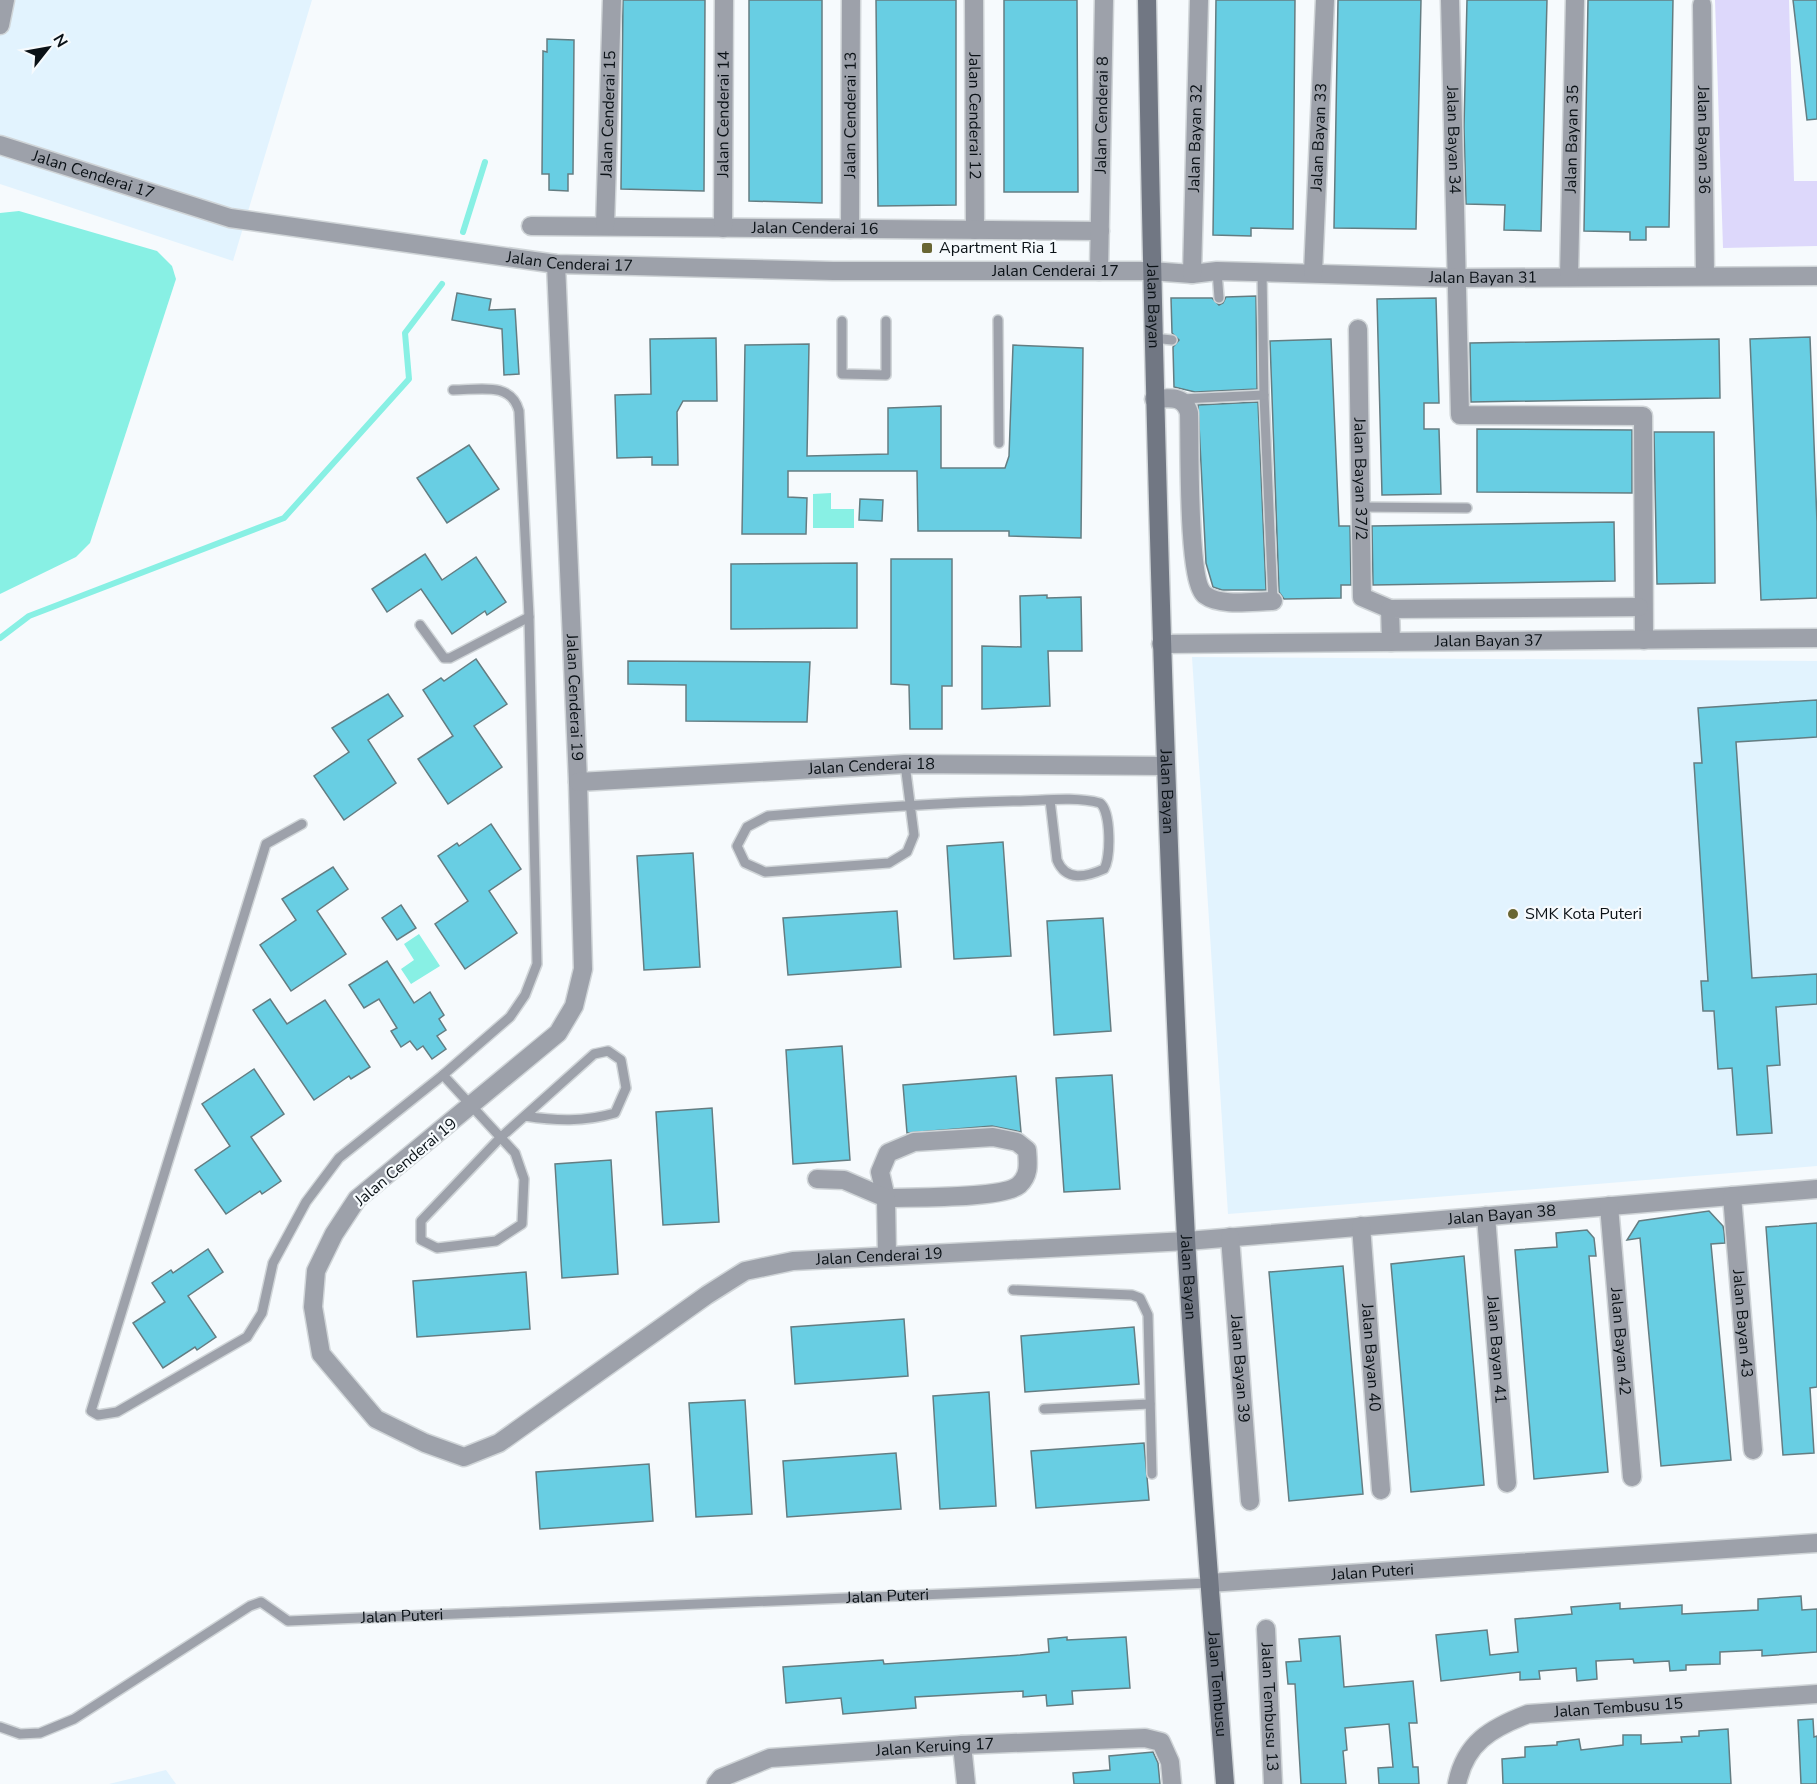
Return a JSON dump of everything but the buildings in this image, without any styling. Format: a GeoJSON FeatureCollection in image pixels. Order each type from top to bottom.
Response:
{"type":"FeatureCollection","features":[{"type":"Feature","properties":{"kind":"street"},"geometry":{"type":"LineString","coordinates":[[0,25],[5,0]]}},
{"type":"Feature","properties":{"kind":"street","name":"Jalan Cenderai 15"},"geometry":{"type":"LineString","coordinates":[[605,226],[612,0]]}},
{"type":"Feature","properties":{"kind":"street","name":"Jalan Cenderai 14"},"geometry":{"type":"LineString","coordinates":[[723,228],[724,0]]}},
{"type":"Feature","properties":{"kind":"street","name":"Jalan Cenderai 13"},"geometry":{"type":"LineString","coordinates":[[850,229],[851,0]]}},
{"type":"Feature","properties":{"kind":"street","name":"Jalan Cenderai 12"},"geometry":{"type":"LineString","coordinates":[[974,0],[975,230]]}},
{"type":"Feature","properties":{"kind":"street","name":"Jalan Cenderai 8"},"geometry":{"type":"LineString","coordinates":[[1099,271],[1104,0]]}},
{"type":"Feature","properties":{"kind":"street","name":"Jalan Bayan"},"geometry":{"type":"LineString","coordinates":[[1147,0],[1154,399],[1165,766],[1186,1241],[1209,1583]]}},
{"type":"Feature","properties":{"kind":"street","name":"Jalan Bayan 32"},"geometry":{"type":"LineString","coordinates":[[1192,274],[1199,0]]}},
{"type":"Feature","properties":{"kind":"street","name":"Jalan Bayan 33"},"geometry":{"type":"LineString","coordinates":[[1313,273],[1325,0]]}},
{"type":"Feature","properties":{"kind":"street","name":"Jalan Bayan 34"},"geometry":{"type":"LineString","coordinates":[[1450,0],[1460,415],[1643,416],[1644,640]]}},
{"type":"Feature","properties":{"kind":"street","name":"Jalan Bayan 35"},"geometry":{"type":"LineString","coordinates":[[1569,277],[1575,0]]}},
{"type":"Feature","properties":{"kind":"street","name":"Jalan Bayan 36"},"geometry":{"type":"LineString","coordinates":[[1702,5],[1705,276]]}},
{"type":"Feature","properties":{"kind":"street","name":"Jalan Cenderai 17"},"geometry":{"type":"LineString","coordinates":[[0,145],[230,218],[556,264],[833,271],[1151,271]]}},
{"type":"Feature","properties":{"kind":"street","name":"Jalan Cenderai 16"},"geometry":{"type":"LineString","coordinates":[[531,226],[1100,231]]}},
{"type":"Feature","properties":{"kind":"street","name":"Jalan Cenderai 19"},"geometry":{"type":"LineString","coordinates":[[556,264],[578,782],[583,969],[574,1006],[558,1033],[357,1199],[334,1234],[316,1271],[313,1307],[321,1354],[376,1419],[425,1443],[464,1457],[499,1443],[707,1295],[745,1271],[793,1261],[1186,1241]]}},
{"type":"Feature","properties":{"kind":"street","name":"Jalan Bayan 31"},"geometry":{"type":"LineString","coordinates":[[1151,271],[1192,274],[1217,271],[1458,278],[1817,276]]}},
{"type":"Feature","properties":{"kind":"street","name":"Jalan Bayan 37/2"},"geometry":{"type":"LineString","coordinates":[[1358,329],[1362,597],[1390,609]]}},
{"type":"Feature","properties":{"kind":"street"},"geometry":{"type":"LineString","coordinates":[[1154,399],[1181,399],[1187,404],[1193,554],[1197,585],[1203,594],[1214,600],[1274,601]]}},
{"type":"Feature","properties":{"kind":"street"},"geometry":{"type":"LineString","coordinates":[[1391,642],[1390,609],[1639,607]]}},
{"type":"Feature","properties":{"kind":"street","name":"Jalan Bayan 37"},"geometry":{"type":"LineString","coordinates":[[1161,644],[1817,638]]}},
{"type":"Feature","properties":{"kind":"street","name":"Jalan Cenderai 18"},"geometry":{"type":"LineString","coordinates":[[578,782],[905,764],[1165,766]]}},
{"type":"Feature","properties":{"kind":"street"},"geometry":{"type":"LineString","coordinates":[[817,1179],[844,1180],[886,1198],[1000,1193],[1019,1185],[1029,1170],[1027,1150],[1017,1142],[993,1137],[914,1142],[888,1153],[880,1172],[886,1198],[887,1256]]}},
{"type":"Feature","properties":{"kind":"street","name":"Jalan Bayan 38"},"geometry":{"type":"LineString","coordinates":[[1186,1241],[1817,1189]]}},
{"type":"Feature","properties":{"kind":"street","name":"Jalan Bayan 43"},"geometry":{"type":"LineString","coordinates":[[1732,1196],[1752,1450]]}},
{"type":"Feature","properties":{"kind":"street","name":"Jalan Bayan 42"},"geometry":{"type":"LineString","coordinates":[[1609,1206],[1632,1477]]}},
{"type":"Feature","properties":{"kind":"street","name":"Jalan Bayan 41"},"geometry":{"type":"LineString","coordinates":[[1486,1216],[1507,1483]]}},
{"type":"Feature","properties":{"kind":"street","name":"Jalan Bayan 40"},"geometry":{"type":"LineString","coordinates":[[1361,1226],[1381,1490]]}},
{"type":"Feature","properties":{"kind":"street","name":"Jalan Bayan 39"},"geometry":{"type":"LineString","coordinates":[[1230,1237],[1251,1501]]}},
{"type":"Feature","properties":{"kind":"street","name":"Jalan Puteri"},"geometry":{"type":"LineString","coordinates":[[1209,1583],[1817,1543]]}},
{"type":"Feature","properties":{"kind":"street","name":"Jalan Tembusu"},"geometry":{"type":"LineString","coordinates":[[1209,1583],[1225,1784]]}},
{"type":"Feature","properties":{"kind":"street","name":"Jalan Tembusu 13"},"geometry":{"type":"LineString","coordinates":[[1266,1629],[1273,1784]]}},
{"type":"Feature","properties":{"kind":"street","name":"Jalan Tembusu 15"},"geometry":{"type":"LineString","coordinates":[[1457,1784],[1460,1766],[1479,1739],[1500,1724],[1528,1714],[1817,1694]]}},
{"type":"Feature","properties":{"kind":"street","name":"Jalan Keruing 17"},"geometry":{"type":"LineString","coordinates":[[716,1784],[721,1778],[770,1758],[962,1744],[1144,1737],[1161,1742],[1170,1762],[1172,1784]]}},
{"type":"Feature","properties":{"kind":"street"},"geometry":{"type":"LineString","coordinates":[[962,1744],[966,1784]]}},
{"type":"Feature","properties":{"kind":"lane"},"geometry":{"type":"LineString","coordinates":[[1217,271],[1219,298]]}},
{"type":"Feature","properties":{"kind":"lane"},"geometry":{"type":"LineString","coordinates":[[1262,272],[1264,395],[1274,601]]}},
{"type":"Feature","properties":{"kind":"lane"},"geometry":{"type":"LineString","coordinates":[[998,320],[999,443]]}},
{"type":"Feature","properties":{"kind":"lane"},"geometry":{"type":"LineString","coordinates":[[842,321],[842,375],[886,375],[886,321]]}},
{"type":"Feature","properties":{"kind":"lane"},"geometry":{"type":"LineString","coordinates":[[1153,338],[1172,340]]}},
{"type":"Feature","properties":{"kind":"lane"},"geometry":{"type":"LineString","coordinates":[[302,824],[266,844],[92,1411],[98,1415],[117,1412],[247,1337],[262,1313],[273,1263],[306,1202],[339,1158],[443,1076],[510,1017],[525,995],[537,964],[529,617],[519,411],[516,398],[506,390],[453,390]]}},
{"type":"Feature","properties":{"kind":"lane"},"geometry":{"type":"LineString","coordinates":[[1181,399],[1264,395]]}},
{"type":"Feature","properties":{"kind":"lane"},"geometry":{"type":"LineString","coordinates":[[1361,507],[1467,508]]}},
{"type":"Feature","properties":{"kind":"lane"},"geometry":{"type":"LineString","coordinates":[[420,625],[444,658],[450,658],[529,617]]}},
{"type":"Feature","properties":{"kind":"lane"},"geometry":{"type":"LineString","coordinates":[[905,764],[912,804],[914,835],[907,852],[889,863],[765,872],[745,863],[737,846],[747,827],[768,816],[912,804],[1050,800],[1091,800],[1105,807],[1108,857],[1104,869],[1079,875],[1065,873],[1061,869],[1057,860],[1050,800]]}},
{"type":"Feature","properties":{"kind":"lane"},"geometry":{"type":"LineString","coordinates":[[443,1076],[470,1108],[500,1138],[515,1153],[524,1179],[522,1224],[496,1241],[437,1248],[421,1240],[421,1221],[500,1138],[594,1054],[608,1051],[621,1060],[626,1088],[615,1113],[591,1120],[551,1120],[525,1116]]}},
{"type":"Feature","properties":{"kind":"lane"},"geometry":{"type":"LineString","coordinates":[[1012,1290],[1132,1295],[1140,1298],[1149,1315],[1152,1474]]}},
{"type":"Feature","properties":{"kind":"lane"},"geometry":{"type":"LineString","coordinates":[[1044,1409],[1150,1404]]}},
{"type":"Feature","properties":{"kind":"lane","name":"Jalan Puteri"},"geometry":{"type":"LineString","coordinates":[[0,1727],[20,1734],[40,1734],[74,1719],[250,1606],[261,1602],[288,1621],[1209,1583]]}},
{"type":"Feature","properties":{"kind":"shaded area"},"geometry":{"type":"Polygon","coordinates":[[[0,0],[312,0],[233,261],[0,184],[0,0]]]}},
{"type":"Feature","properties":{"kind":"shaded area"},"geometry":{"type":"Polygon","coordinates":[[[1715,0],[1789,0],[1794,181],[1817,181],[1817,246],[1723,248],[1715,0]]]}},
{"type":"Feature","properties":{"kind":"shaded area"},"geometry":{"type":"Polygon","coordinates":[[[19,211],[157,251],[172,266],[176,279],[90,543],[76,557],[0,594],[0,213],[19,211]]]}},
{"type":"Feature","properties":{"kind":"shaded area"},"geometry":{"type":"Polygon","coordinates":[[[831,493],[831,509],[854,509],[854,528],[813,528],[813,494],[831,493]]]}},
{"type":"Feature","properties":{"kind":"shaded area","name":"SMK Kota Puteri"},"geometry":{"type":"Polygon","coordinates":[[[1192,657],[1817,661],[1817,1166],[1228,1214],[1192,657]]]}},
{"type":"Feature","properties":{"kind":"shaded area"},"geometry":{"type":"Polygon","coordinates":[[[419,934],[440,966],[411,984],[401,969],[414,960],[404,944],[419,934]]]}},
{"type":"Feature","properties":{"kind":"shaded area"},"geometry":{"type":"Polygon","coordinates":[[[166,1770],[176,1784],[109,1784],[166,1770]]]}},
{"type":"Feature","properties":{"kind":"waterway"},"geometry":{"type":"LineString","coordinates":[[463,232],[485,162]]}},
{"type":"Feature","properties":{"kind":"waterway"},"geometry":{"type":"LineString","coordinates":[[0,638],[29,616],[284,518],[409,379],[405,333],[442,284]]}},
{"type":"Feature","properties":{"kind":"place","name":"Apartment Ria 1"},"geometry":{"type":"Point","coordinates":[927,248]}},
{"type":"Feature","properties":{"kind":"place","name":"SMK Kota Puteri"},"geometry":{"type":"Point","coordinates":[1513,914]}}]}
